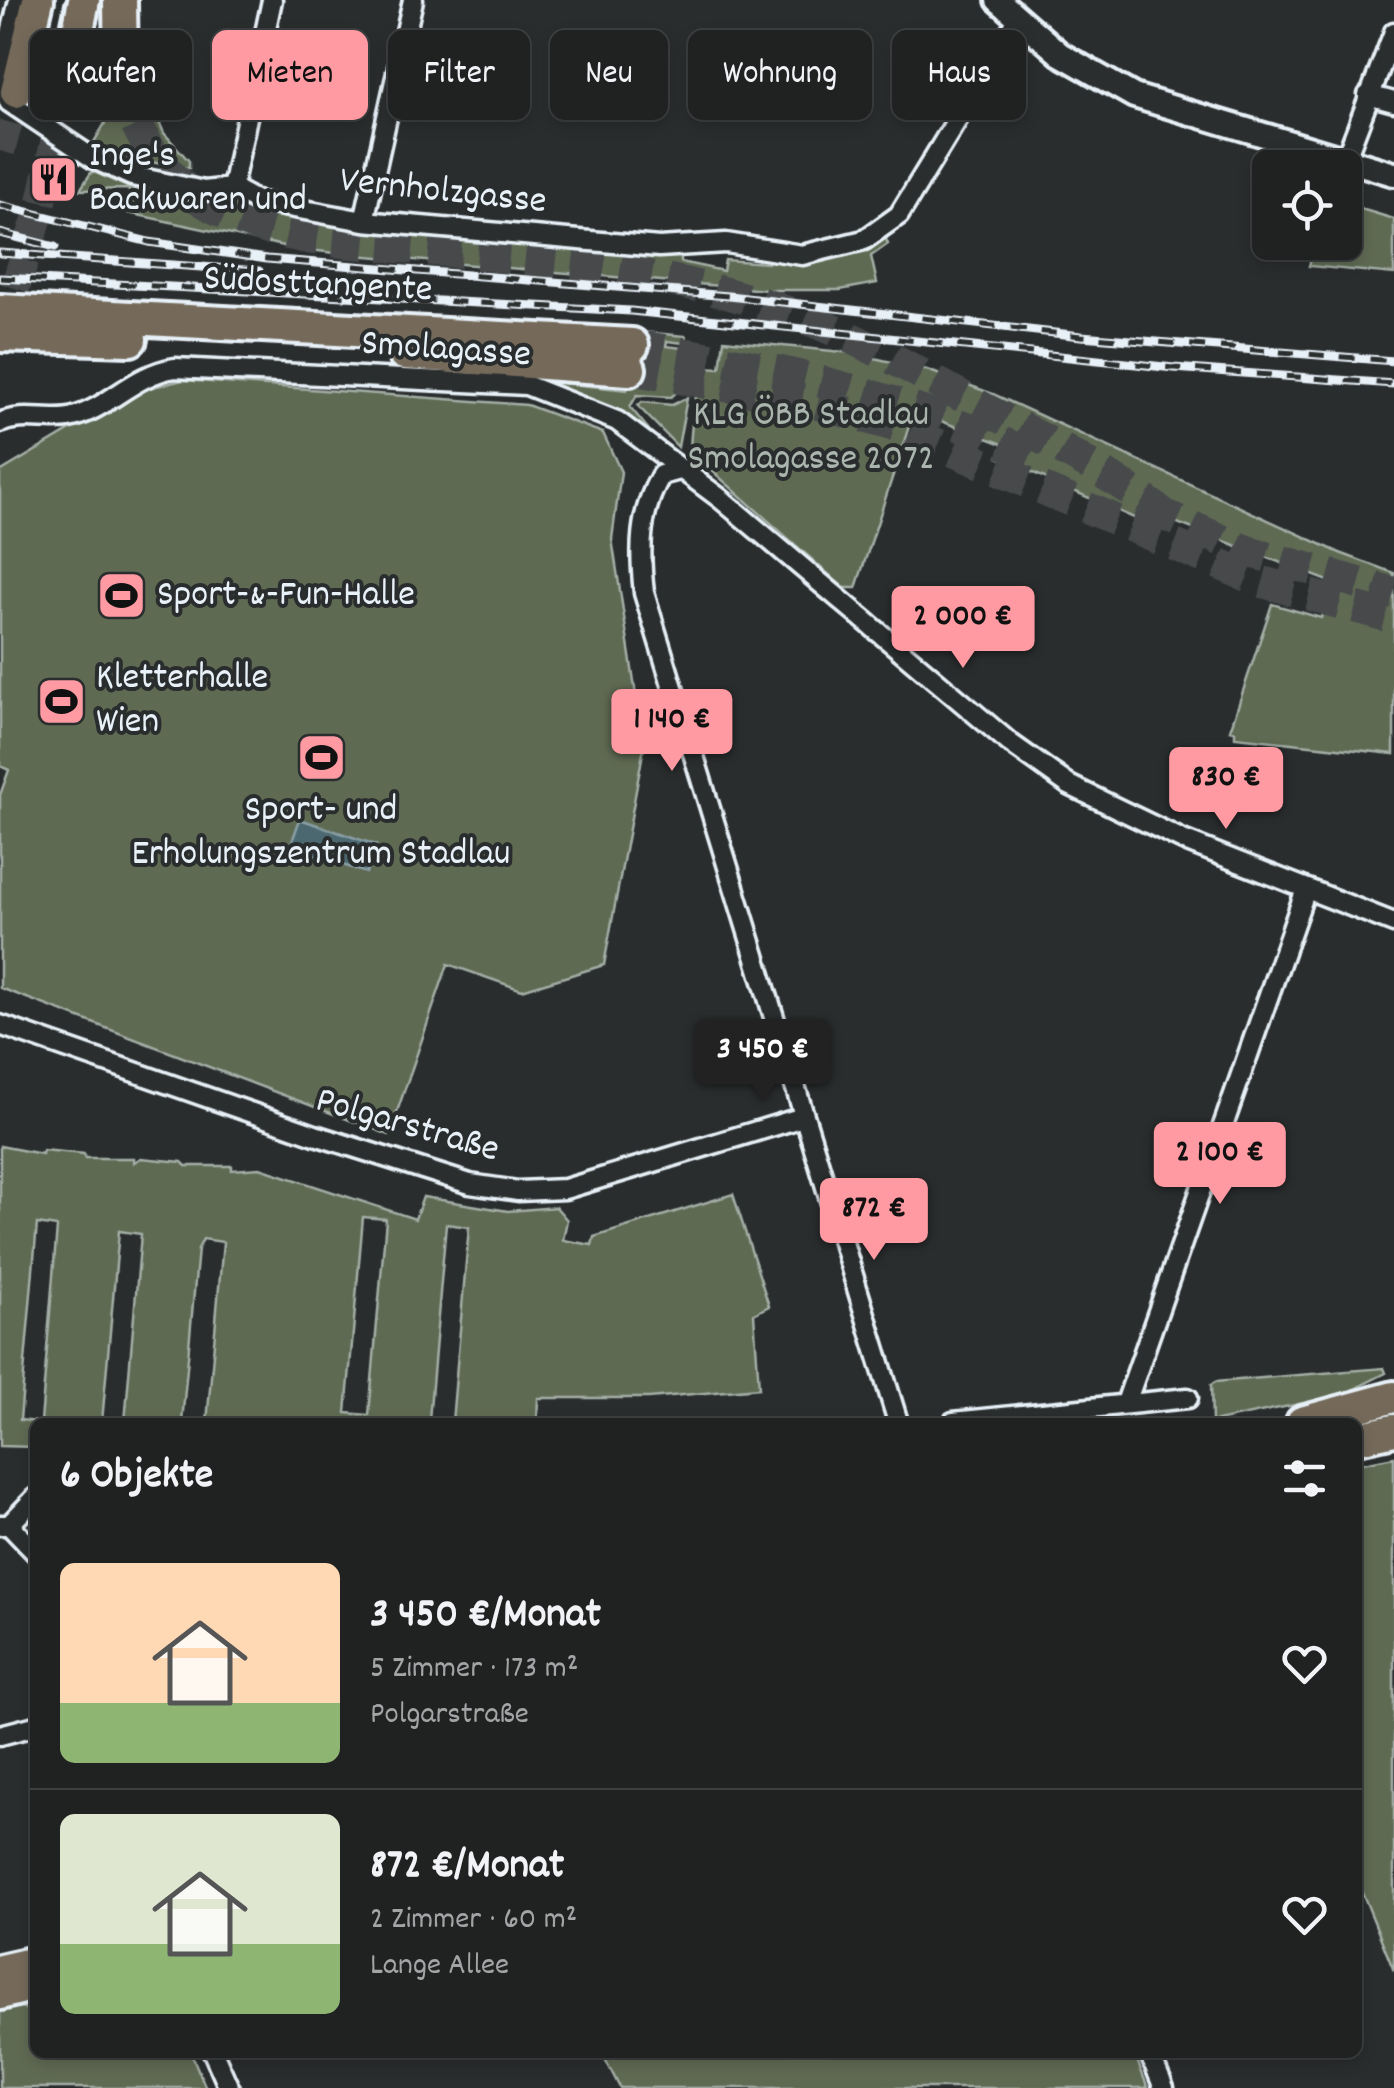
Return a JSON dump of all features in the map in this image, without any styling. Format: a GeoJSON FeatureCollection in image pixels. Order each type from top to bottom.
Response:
{"type":"FeatureCollection","features":[{"type":"Feature","properties":{"kind":"highway"},"geometry":{"type":"LineString","coordinates":[[120,0],[120,30]]}},
{"type":"Feature","properties":{"kind":"highway","name":"Südosttangente"},"geometry":{"type":"LineString","coordinates":[[0,312],[631,357],[0,335]]}},
{"type":"Feature","properties":{"kind":"main road"},"geometry":{"type":"LineString","coordinates":[[8,85],[38,0]]}},
{"type":"Feature","properties":{"kind":"main road"},"geometry":{"type":"LineString","coordinates":[[78,30],[84,0]]}},
{"type":"Feature","properties":{"kind":"main road"},"geometry":{"type":"LineString","coordinates":[[1317,1418],[1394,1398]]}},
{"type":"Feature","properties":{"kind":"main road"},"geometry":{"type":"LineString","coordinates":[[1362,1437],[1394,1430]]}},
{"type":"Feature","properties":{"kind":"main road"},"geometry":{"type":"LineString","coordinates":[[0,1970],[30,1963]]}},
{"type":"Feature","properties":{"kind":"main road"},"geometry":{"type":"LineString","coordinates":[[0,1994],[30,1986]]}},
{"type":"Feature","properties":{"kind":"street"},"geometry":{"type":"LineString","coordinates":[[8,85],[20,0]]}},
{"type":"Feature","properties":{"kind":"street"},"geometry":{"type":"LineString","coordinates":[[232,188],[272,0]]}},
{"type":"Feature","properties":{"kind":"street"},"geometry":{"type":"LineString","coordinates":[[364,221],[413,0]]}},
{"type":"Feature","properties":{"kind":"street"},"geometry":{"type":"LineString","coordinates":[[998,0],[1026,9],[1060,54],[1134,96],[1299,150]]}},
{"type":"Feature","properties":{"kind":"street","name":"Vernholzgasse"},"geometry":{"type":"LineString","coordinates":[[8,85],[8,102],[94,159],[166,184],[204,191],[232,188],[256,201],[364,221],[659,247],[726,244],[802,255],[864,240],[906,204],[1026,9]]}},
{"type":"Feature","properties":{"kind":"street"},"geometry":{"type":"LineString","coordinates":[[1336,150],[1368,96],[1394,32]]}},
{"type":"Feature","properties":{"kind":"street"},"geometry":{"type":"LineString","coordinates":[[1368,96],[1394,102]]}},
{"type":"Feature","properties":{"kind":"street"},"geometry":{"type":"LineString","coordinates":[[1362,167],[1394,174]]}},
{"type":"Feature","properties":{"kind":"street","name":"Smolagasse"},"geometry":{"type":"LineString","coordinates":[[1,422],[73,418],[138,378],[174,368],[526,385],[617,421],[721,499],[1010,743],[1069,785],[1185,841],[1394,923]]}},
{"type":"Feature","properties":{"kind":"street"},"geometry":{"type":"LineString","coordinates":[[680,470],[660,476],[643,513],[640,557],[644,593],[897,1418]]}},
{"type":"Feature","properties":{"kind":"street"},"geometry":{"type":"LineString","coordinates":[[1126,1403],[1306,889]]}},
{"type":"Feature","properties":{"kind":"street","name":"Polgarstraße"},"geometry":{"type":"LineString","coordinates":[[0,1025],[316,1136],[470,1184],[518,1191],[565,1189],[804,1117]]}},
{"type":"Feature","properties":{"kind":"street"},"geometry":{"type":"LineString","coordinates":[[989,1418],[1188,1398]]}},
{"type":"Feature","properties":{"kind":"street"},"geometry":{"type":"LineString","coordinates":[[30,1503],[5,1526],[30,1548]]}},
{"type":"Feature","properties":{"kind":"street"},"geometry":{"type":"LineString","coordinates":[[0,1736],[30,1727]]}},
{"type":"Feature","properties":{"kind":"street"},"geometry":{"type":"LineString","coordinates":[[216,2058],[229,2088]]}},
{"type":"Feature","properties":{"kind":"street"},"geometry":{"type":"LineString","coordinates":[[1152,2058],[1164,2088]]}},
{"type":"Feature","properties":{"kind":"green space"},"geometry":{"type":"Polygon","coordinates":[[[107,120],[158,120],[164,133],[189,161],[189,168],[118,157],[94,142],[107,120]]]}},
{"type":"Feature","properties":{"kind":"green space"},"geometry":{"type":"Polygon","coordinates":[[[92,171],[136,191],[202,204],[229,200],[274,215],[347,229],[599,251],[681,252],[681,262],[723,271],[725,260],[768,263],[770,256],[828,258],[884,234],[888,244],[871,256],[877,283],[840,290],[767,290],[343,254],[293,248],[128,213],[129,189],[80,190],[92,171]]]}},
{"type":"Feature","properties":{"kind":"green space"},"geometry":{"type":"Polygon","coordinates":[[[1362,209],[1394,219],[1394,274],[1309,266],[1311,260],[1362,260],[1362,209]]]}},
{"type":"Feature","properties":{"kind":"green space"},"geometry":{"type":"Polygon","coordinates":[[[633,331],[686,336],[685,343],[667,341],[666,346],[683,348],[682,365],[692,366],[689,382],[671,397],[637,395],[630,407],[659,442],[532,380],[627,390],[633,331]]]}},
{"type":"Feature","properties":{"kind":"green space","name":"KLG ÖBB Stadlau Smolagasse 2072"},"geometry":{"type":"Polygon","coordinates":[[[724,340],[852,353],[927,370],[993,394],[1340,553],[1394,573],[1394,754],[1235,737],[1235,731],[1230,730],[1272,604],[1321,618],[1331,582],[1162,517],[1156,528],[998,457],[1003,444],[914,411],[856,588],[844,588],[691,452],[701,367],[720,368],[724,340]]]}},
{"type":"Feature","properties":{"kind":"green space","name":"Sport- und Erholungszentrum Stadlau"},"geometry":{"type":"Polygon","coordinates":[[[183,380],[527,405],[603,433],[621,472],[612,539],[644,747],[604,965],[522,990],[448,964],[389,1135],[0,988],[0,795],[9,770],[0,766],[0,472],[136,391],[183,380]]]}},
{"type":"Feature","properties":{"kind":"green space"},"geometry":{"type":"Polygon","coordinates":[[[687,398],[678,447],[638,406],[642,402],[672,405],[687,398]]]}},
{"type":"Feature","properties":{"kind":"green space"},"geometry":{"type":"Polygon","coordinates":[[[0,1146],[42,1154],[43,1150],[84,1154],[85,1158],[134,1158],[134,1162],[141,1158],[182,1162],[186,1166],[232,1166],[232,1170],[260,1168],[415,1219],[423,1197],[508,1211],[556,1207],[567,1220],[563,1240],[592,1245],[594,1237],[733,1194],[769,1306],[754,1314],[759,1388],[649,1398],[538,1398],[537,1418],[452,1418],[469,1227],[446,1224],[429,1418],[207,1418],[223,1242],[203,1239],[198,1249],[182,1418],[125,1418],[141,1234],[119,1231],[102,1418],[41,1418],[57,1227],[37,1224],[20,1420],[30,1421],[30,1447],[0,1446],[0,1146]],[[363,1217],[346,1413],[369,1415],[386,1219],[363,1217]]]}},
{"type":"Feature","properties":{"kind":"green space"},"geometry":{"type":"Polygon","coordinates":[[[1384,1368],[1386,1373],[1342,1395],[1231,1418],[1212,1418],[1211,1385],[1384,1368]]]}},
{"type":"Feature","properties":{"kind":"green space"},"geometry":{"type":"Polygon","coordinates":[[[1394,1457],[1394,1971],[1362,1892],[1362,1463],[1394,1457]]]}},
{"type":"Feature","properties":{"kind":"green space"},"geometry":{"type":"Polygon","coordinates":[[[17,2005],[30,2008],[30,2058],[193,2058],[206,2088],[0,2088],[0,2009],[17,2005]]]}},
{"type":"Feature","properties":{"kind":"green space"},"geometry":{"type":"Polygon","coordinates":[[[605,2058],[1136,2058],[1148,2088],[620,2088],[605,2058]]]}},
{"type":"Feature","properties":{"kind":"water"},"geometry":{"type":"Polygon","coordinates":[[[300,819],[376,845],[366,873],[290,847],[300,819]]]}},
{"type":"Feature","properties":{"kind":"tunnel"},"geometry":{"type":"LineString","coordinates":[[0,151],[16,92]]}},
{"type":"Feature","properties":{"kind":"tunnel"},"geometry":{"type":"LineString","coordinates":[[1,331],[40,210],[60,120]]}},
{"type":"Feature","properties":{"kind":"tunnel"},"geometry":{"type":"LineString","coordinates":[[135,120],[169,173],[192,194],[249,223],[320,240],[502,256],[623,272],[742,297],[824,326],[896,361],[1080,459],[1165,515]]}},
{"type":"Feature","properties":{"kind":"tunnel"},"geometry":{"type":"LineString","coordinates":[[632,345],[835,385],[932,415],[1031,455]]}},
{"type":"Feature","properties":{"kind":"tunnel"},"geometry":{"type":"LineString","coordinates":[[629,369],[804,400],[895,426],[1259,581],[1394,618]]}},
{"type":"Feature","properties":{"kind":"tunnel"},"geometry":{"type":"LineString","coordinates":[[1149,508],[1244,550],[1394,593]]}},
{"type":"Feature","properties":{"kind":"tram line"},"geometry":{"type":"LineString","coordinates":[[59,30],[65,0]]}},
{"type":"Feature","properties":{"kind":"railway"},"geometry":{"type":"LineString","coordinates":[[0,205],[149,242],[267,259],[729,296],[1081,336],[1394,361]]}},
{"type":"Feature","properties":{"kind":"railway"},"geometry":{"type":"LineString","coordinates":[[0,233],[55,247]]}},
{"type":"Feature","properties":{"kind":"railway"},"geometry":{"type":"LineString","coordinates":[[0,253],[259,271]]}},
{"type":"Feature","properties":{"kind":"railway"},"geometry":{"type":"LineString","coordinates":[[0,278],[631,311],[1174,368],[1394,384]]}},
{"type":"Feature","properties":{"kind":"place","name":"Inge's Backwaren und"},"geometry":{"type":"Point","coordinates":[54,179]}},
{"type":"Feature","properties":{"kind":"place","name":"Sport-&-Fun-Halle"},"geometry":{"type":"Point","coordinates":[122,596]}},
{"type":"Feature","properties":{"kind":"place","name":"Kletterhalle Wien"},"geometry":{"type":"Point","coordinates":[61,701]}},
{"type":"Feature","properties":{"kind":"place","name":"Sport- und Erholungszentrum Stadlau"},"geometry":{"type":"Point","coordinates":[321,757]}}]}
